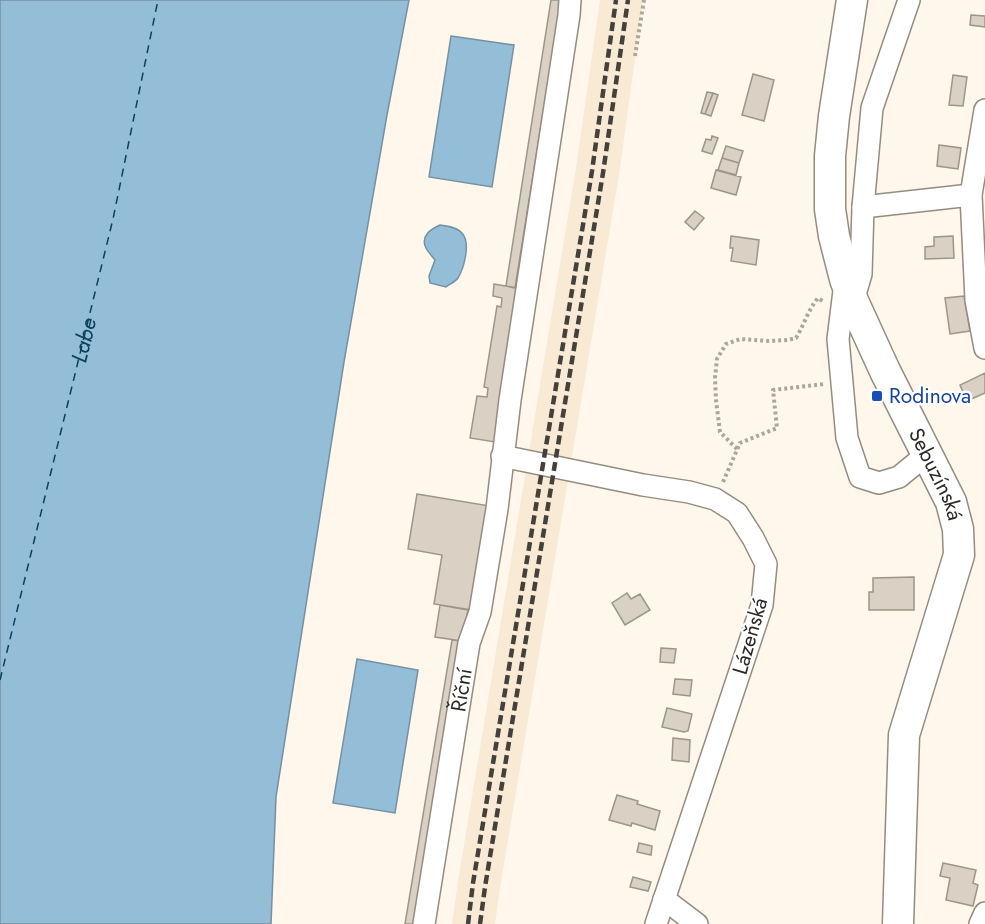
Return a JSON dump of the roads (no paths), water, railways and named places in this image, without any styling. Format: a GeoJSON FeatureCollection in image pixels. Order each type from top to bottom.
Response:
{"type":"FeatureCollection","features":[{"type":"Feature","properties":{"kind":"main road","name":"Sebuzínská"},"geometry":{"type":"LineString","coordinates":[[852,0],[830,156],[830,209],[834,236],[846,297],[951,502],[957,529],[959,555],[904,735],[898,924]]}},
{"type":"Feature","properties":{"kind":"street","name":"Říční"},"geometry":{"type":"LineString","coordinates":[[424,924],[469,643],[480,612],[498,509],[502,456],[570,0]]}},
{"type":"Feature","properties":{"kind":"street"},"geometry":{"type":"LineString","coordinates":[[909,0],[872,108],[863,207],[861,274],[846,297],[838,339],[847,438],[860,477],[879,483],[899,477],[927,454]]}},
{"type":"Feature","properties":{"kind":"street"},"geometry":{"type":"LineString","coordinates":[[985,110],[976,203],[976,300],[985,348]]}},
{"type":"Feature","properties":{"kind":"street"},"geometry":{"type":"LineString","coordinates":[[863,207],[976,203]]}},
{"type":"Feature","properties":{"kind":"street","name":"Lázeňská"},"geometry":{"type":"LineString","coordinates":[[502,456],[643,485],[690,492],[715,500],[737,513],[766,564],[762,605],[656,924]]}},
{"type":"Feature","properties":{"kind":"street"},"geometry":{"type":"LineString","coordinates":[[664,899],[697,924]]}},
{"type":"Feature","properties":{"kind":"street"},"geometry":{"type":"LineString","coordinates":[[980,924],[985,913]]}},
{"type":"Feature","properties":{"kind":"water","name":"Labe"},"geometry":{"type":"Polygon","coordinates":[[[0,0],[409,0],[344,362],[276,797],[271,924],[0,924],[0,0]]]}},
{"type":"Feature","properties":{"kind":"water"},"geometry":{"type":"Polygon","coordinates":[[[451,36],[514,45],[492,187],[429,177],[451,36]]]}},
{"type":"Feature","properties":{"kind":"water"},"geometry":{"type":"Polygon","coordinates":[[[440,225],[460,231],[466,243],[466,256],[460,274],[446,287],[430,283],[429,276],[435,260],[427,250],[424,240],[427,234],[440,225]]]}},
{"type":"Feature","properties":{"kind":"water"},"geometry":{"type":"Polygon","coordinates":[[[357,659],[418,670],[395,813],[333,803],[357,659]]]}},
{"type":"Feature","properties":{"kind":"railway"},"geometry":{"type":"LineString","coordinates":[[468,924],[592,171],[616,0]]}},
{"type":"Feature","properties":{"kind":"railway"},"geometry":{"type":"LineString","coordinates":[[480,924],[603,173],[628,0]]}},
{"type":"Feature","properties":{"kind":"place","name":"Rodinova"},"geometry":{"type":"Point","coordinates":[877,396]}}]}
